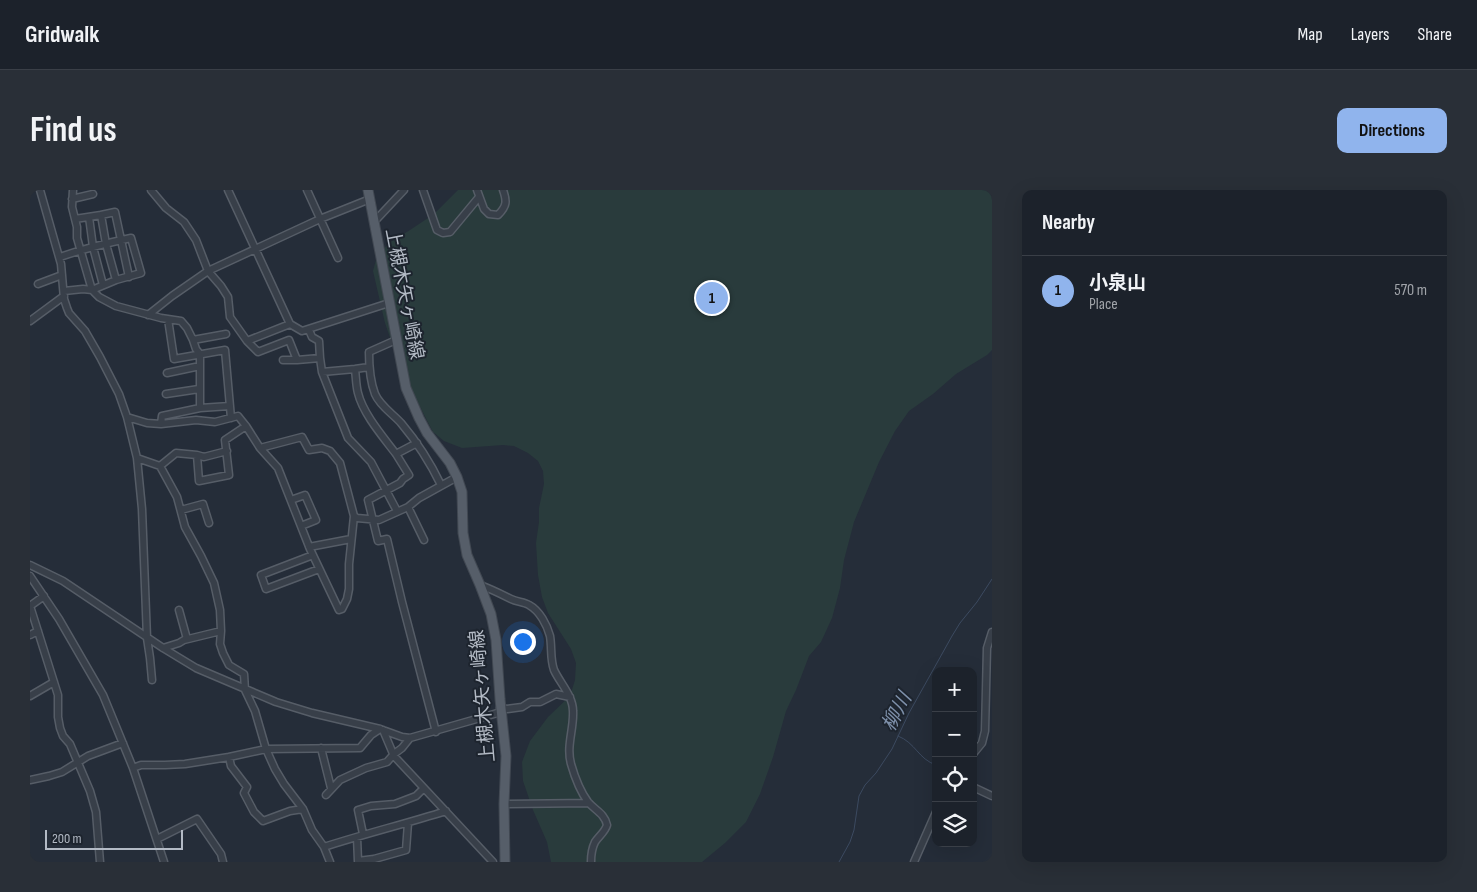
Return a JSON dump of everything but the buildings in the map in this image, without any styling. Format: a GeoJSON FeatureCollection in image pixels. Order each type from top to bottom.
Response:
{"type":"FeatureCollection","features":[{"type":"Feature","properties":{"kind":"main road","name":"上槻木矢ヶ崎線"},"geometry":{"type":"LineString","coordinates":[[369,194],[406,388],[413,407],[427,433],[450,463],[458,477],[462,492],[463,533],[467,555],[491,614],[496,640],[506,756],[504,804],[505,862]]}},
{"type":"Feature","properties":{"kind":"street"},"geometry":{"type":"LineString","coordinates":[[40,190],[60,257],[64,294],[69,313],[85,331],[119,394],[137,458],[142,509],[147,638],[152,680]]}},
{"type":"Feature","properties":{"kind":"street"},"geometry":{"type":"LineString","coordinates":[[74,190],[72,207],[80,250],[92,290],[99,297],[116,306],[180,321],[187,328],[200,354],[200,408]]}},
{"type":"Feature","properties":{"kind":"street"},"geometry":{"type":"LineString","coordinates":[[152,190],[166,208],[184,222],[196,240],[208,271],[228,297],[230,317],[247,341],[258,352],[289,340],[297,360]]}},
{"type":"Feature","properties":{"kind":"street"},"geometry":{"type":"LineString","coordinates":[[228,190],[290,324],[302,331],[309,330],[389,303]]}},
{"type":"Feature","properties":{"kind":"street"},"geometry":{"type":"LineString","coordinates":[[306,190],[338,258]]}},
{"type":"Feature","properties":{"kind":"street"},"geometry":{"type":"LineString","coordinates":[[374,222],[404,190]]}},
{"type":"Feature","properties":{"kind":"street"},"geometry":{"type":"LineString","coordinates":[[423,190],[437,230],[442,233],[450,232],[478,194]]}},
{"type":"Feature","properties":{"kind":"street"},"geometry":{"type":"LineString","coordinates":[[478,194],[484,209],[489,214],[498,215],[505,208],[507,201],[503,190]]}},
{"type":"Feature","properties":{"kind":"street"},"geometry":{"type":"LineString","coordinates":[[72,200],[93,194]]}},
{"type":"Feature","properties":{"kind":"street"},"geometry":{"type":"LineString","coordinates":[[148,315],[208,271],[320,220],[369,194]]}},
{"type":"Feature","properties":{"kind":"street"},"geometry":{"type":"LineString","coordinates":[[75,219],[116,212],[120,240],[129,276]]}},
{"type":"Feature","properties":{"kind":"street"},"geometry":{"type":"LineString","coordinates":[[101,215],[106,244],[116,280]]}},
{"type":"Feature","properties":{"kind":"street"},"geometry":{"type":"LineString","coordinates":[[89,217],[93,247],[103,285]]}},
{"type":"Feature","properties":{"kind":"street"},"geometry":{"type":"LineString","coordinates":[[30,321],[64,294],[83,289],[92,290],[116,280],[142,274],[131,238],[80,250],[60,257]]}},
{"type":"Feature","properties":{"kind":"street"},"geometry":{"type":"LineString","coordinates":[[38,284],[62,275]]}},
{"type":"Feature","properties":{"kind":"street"},"geometry":{"type":"LineString","coordinates":[[168,319],[174,359],[225,350],[231,418]]}},
{"type":"Feature","properties":{"kind":"street"},"geometry":{"type":"LineString","coordinates":[[247,341],[290,324]]}},
{"type":"Feature","properties":{"kind":"street"},"geometry":{"type":"LineString","coordinates":[[309,330],[312,337],[319,341],[322,372],[348,438],[371,462],[397,511]]}},
{"type":"Feature","properties":{"kind":"street"},"geometry":{"type":"LineString","coordinates":[[193,340],[226,334]]}},
{"type":"Feature","properties":{"kind":"street"},"geometry":{"type":"LineString","coordinates":[[396,340],[369,352],[368,367],[376,396],[386,410],[399,421],[417,443],[441,485]]}},
{"type":"Feature","properties":{"kind":"street"},"geometry":{"type":"LineString","coordinates":[[283,360],[320,358]]}},
{"type":"Feature","properties":{"kind":"street"},"geometry":{"type":"LineString","coordinates":[[168,373],[200,366]]}},
{"type":"Feature","properties":{"kind":"street"},"geometry":{"type":"LineString","coordinates":[[322,372],[368,367]]}},
{"type":"Feature","properties":{"kind":"street"},"geometry":{"type":"LineString","coordinates":[[355,369],[358,394],[363,408],[409,475],[400,483],[368,500],[378,542],[387,539],[436,732]]}},
{"type":"Feature","properties":{"kind":"street"},"geometry":{"type":"LineString","coordinates":[[166,394],[200,389]]}},
{"type":"Feature","properties":{"kind":"street"},"geometry":{"type":"LineString","coordinates":[[161,424],[162,416],[200,408],[230,406]]}},
{"type":"Feature","properties":{"kind":"street"},"geometry":{"type":"LineString","coordinates":[[127,417],[147,423],[161,424],[196,420],[215,422],[238,416],[260,448],[278,468],[309,547],[339,610],[342,609],[349,589],[354,516],[340,463],[330,451],[322,448],[309,450],[302,437],[260,448]]}},
{"type":"Feature","properties":{"kind":"street"},"geometry":{"type":"LineString","coordinates":[[197,455],[199,481],[229,475],[225,440],[246,426]]}},
{"type":"Feature","properties":{"kind":"street"},"geometry":{"type":"LineString","coordinates":[[396,454],[417,443]]}},
{"type":"Feature","properties":{"kind":"street"},"geometry":{"type":"LineString","coordinates":[[160,466],[176,453],[204,457],[226,451]]}},
{"type":"Feature","properties":{"kind":"street"},"geometry":{"type":"LineString","coordinates":[[137,458],[160,466],[177,497],[185,527],[214,583],[220,610],[220,644],[223,653],[229,665],[244,674],[245,690],[255,711],[266,749],[275,769],[303,809],[312,830],[324,846],[330,862]]}},
{"type":"Feature","properties":{"kind":"street"},"geometry":{"type":"LineString","coordinates":[[354,516],[357,518],[379,520],[408,507],[419,498],[458,477]]}},
{"type":"Feature","properties":{"kind":"street"},"geometry":{"type":"LineString","coordinates":[[291,500],[305,495],[316,520],[301,526]]}},
{"type":"Feature","properties":{"kind":"street"},"geometry":{"type":"LineString","coordinates":[[181,510],[203,504],[209,523]]}},
{"type":"Feature","properties":{"kind":"street"},"geometry":{"type":"LineString","coordinates":[[408,507],[424,540]]}},
{"type":"Feature","properties":{"kind":"street"},"geometry":{"type":"LineString","coordinates":[[309,547],[351,539]]}},
{"type":"Feature","properties":{"kind":"street"},"geometry":{"type":"LineString","coordinates":[[313,555],[261,575],[266,589],[319,569]]}},
{"type":"Feature","properties":{"kind":"street"},"geometry":{"type":"LineString","coordinates":[[30,565],[63,581],[147,638],[196,668],[266,699],[410,738],[436,732],[501,710],[522,707],[530,702],[540,702],[556,694],[570,698]]}},
{"type":"Feature","properties":{"kind":"street"},"geometry":{"type":"LineString","coordinates":[[30,576],[44,596],[102,695],[133,768],[164,862]]}},
{"type":"Feature","properties":{"kind":"street"},"geometry":{"type":"LineString","coordinates":[[480,585],[513,600],[528,604],[538,612],[546,624],[551,642],[551,659],[555,671],[570,698],[573,709],[569,746],[570,762],[576,780],[589,803],[603,816],[607,825],[606,830],[596,841],[590,862]]}},
{"type":"Feature","properties":{"kind":"street"},"geometry":{"type":"LineString","coordinates":[[44,596],[30,606],[58,695],[60,728],[63,736],[70,744],[96,812],[100,862]]}},
{"type":"Feature","properties":{"kind":"street"},"geometry":{"type":"LineString","coordinates":[[179,610],[187,640]]}},
{"type":"Feature","properties":{"kind":"street"},"geometry":{"type":"LineString","coordinates":[[30,635],[38,631]]}},
{"type":"Feature","properties":{"kind":"street"},"geometry":{"type":"LineString","coordinates":[[163,648],[221,631]]}},
{"type":"Feature","properties":{"kind":"street"},"geometry":{"type":"LineString","coordinates":[[977,749],[982,743],[985,731],[987,648],[992,632]]}},
{"type":"Feature","properties":{"kind":"street"},"geometry":{"type":"LineString","coordinates":[[30,696],[54,682]]}},
{"type":"Feature","properties":{"kind":"street"},"geometry":{"type":"LineString","coordinates":[[986,693],[992,688]]}},
{"type":"Feature","properties":{"kind":"street"},"geometry":{"type":"LineString","coordinates":[[133,768],[141,765],[165,766],[228,757],[266,749],[360,748],[371,735],[382,730]]}},
{"type":"Feature","properties":{"kind":"street"},"geometry":{"type":"LineString","coordinates":[[382,730],[394,754],[493,862]]}},
{"type":"Feature","properties":{"kind":"street"},"geometry":{"type":"LineString","coordinates":[[326,795],[340,780],[354,773],[387,762],[410,738]]}},
{"type":"Feature","properties":{"kind":"street"},"geometry":{"type":"LineString","coordinates":[[30,780],[62,772],[88,756],[123,742]]}},
{"type":"Feature","properties":{"kind":"street"},"geometry":{"type":"LineString","coordinates":[[321,748],[331,788]]}},
{"type":"Feature","properties":{"kind":"street"},"geometry":{"type":"LineString","coordinates":[[228,757],[231,766],[247,787],[244,793],[254,812],[263,821],[290,811],[303,809]]}},
{"type":"Feature","properties":{"kind":"street"},"geometry":{"type":"LineString","coordinates":[[408,823],[406,850],[374,861],[358,861],[360,835],[358,810],[371,806],[395,804],[416,796],[424,788]]}},
{"type":"Feature","properties":{"kind":"street"},"geometry":{"type":"LineString","coordinates":[[977,789],[992,796]]}},
{"type":"Feature","properties":{"kind":"street"},"geometry":{"type":"LineString","coordinates":[[504,804],[589,803]]}},
{"type":"Feature","properties":{"kind":"street"},"geometry":{"type":"LineString","coordinates":[[324,846],[446,811]]}},
{"type":"Feature","properties":{"kind":"street"},"geometry":{"type":"LineString","coordinates":[[157,840],[197,819],[221,854],[223,862]]}},
{"type":"Feature","properties":{"kind":"street"},"geometry":{"type":"LineString","coordinates":[[914,862],[932,821]]}},
{"type":"Feature","properties":{"kind":"shaded area"},"geometry":{"type":"Polygon","coordinates":[[[458,190],[992,190],[992,350],[956,374],[909,411],[895,431],[879,462],[854,522],[832,618],[821,642],[809,656],[786,711],[760,794],[746,822],[702,862],[551,862],[547,842],[523,781],[522,762],[530,741],[548,717],[570,696],[575,680],[576,663],[571,649],[548,613],[542,597],[538,575],[536,543],[539,508],[544,484],[543,471],[538,461],[514,446],[462,448],[444,441],[433,432],[402,372],[385,323],[373,271],[377,256],[389,243],[434,214],[458,190]]]}},
{"type":"Feature","properties":{"kind":"waterway","name":"柳川"},"geometry":{"type":"LineString","coordinates":[[839,862],[854,830],[859,796],[892,749],[909,713],[952,636],[992,579]]}},
{"type":"Feature","properties":{"kind":"waterway"},"geometry":{"type":"LineString","coordinates":[[898,736],[932,763]]}},
{"type":"Feature","properties":{"kind":"place","name":"小泉山"},"geometry":{"type":"Point","coordinates":[712,298]}}]}
